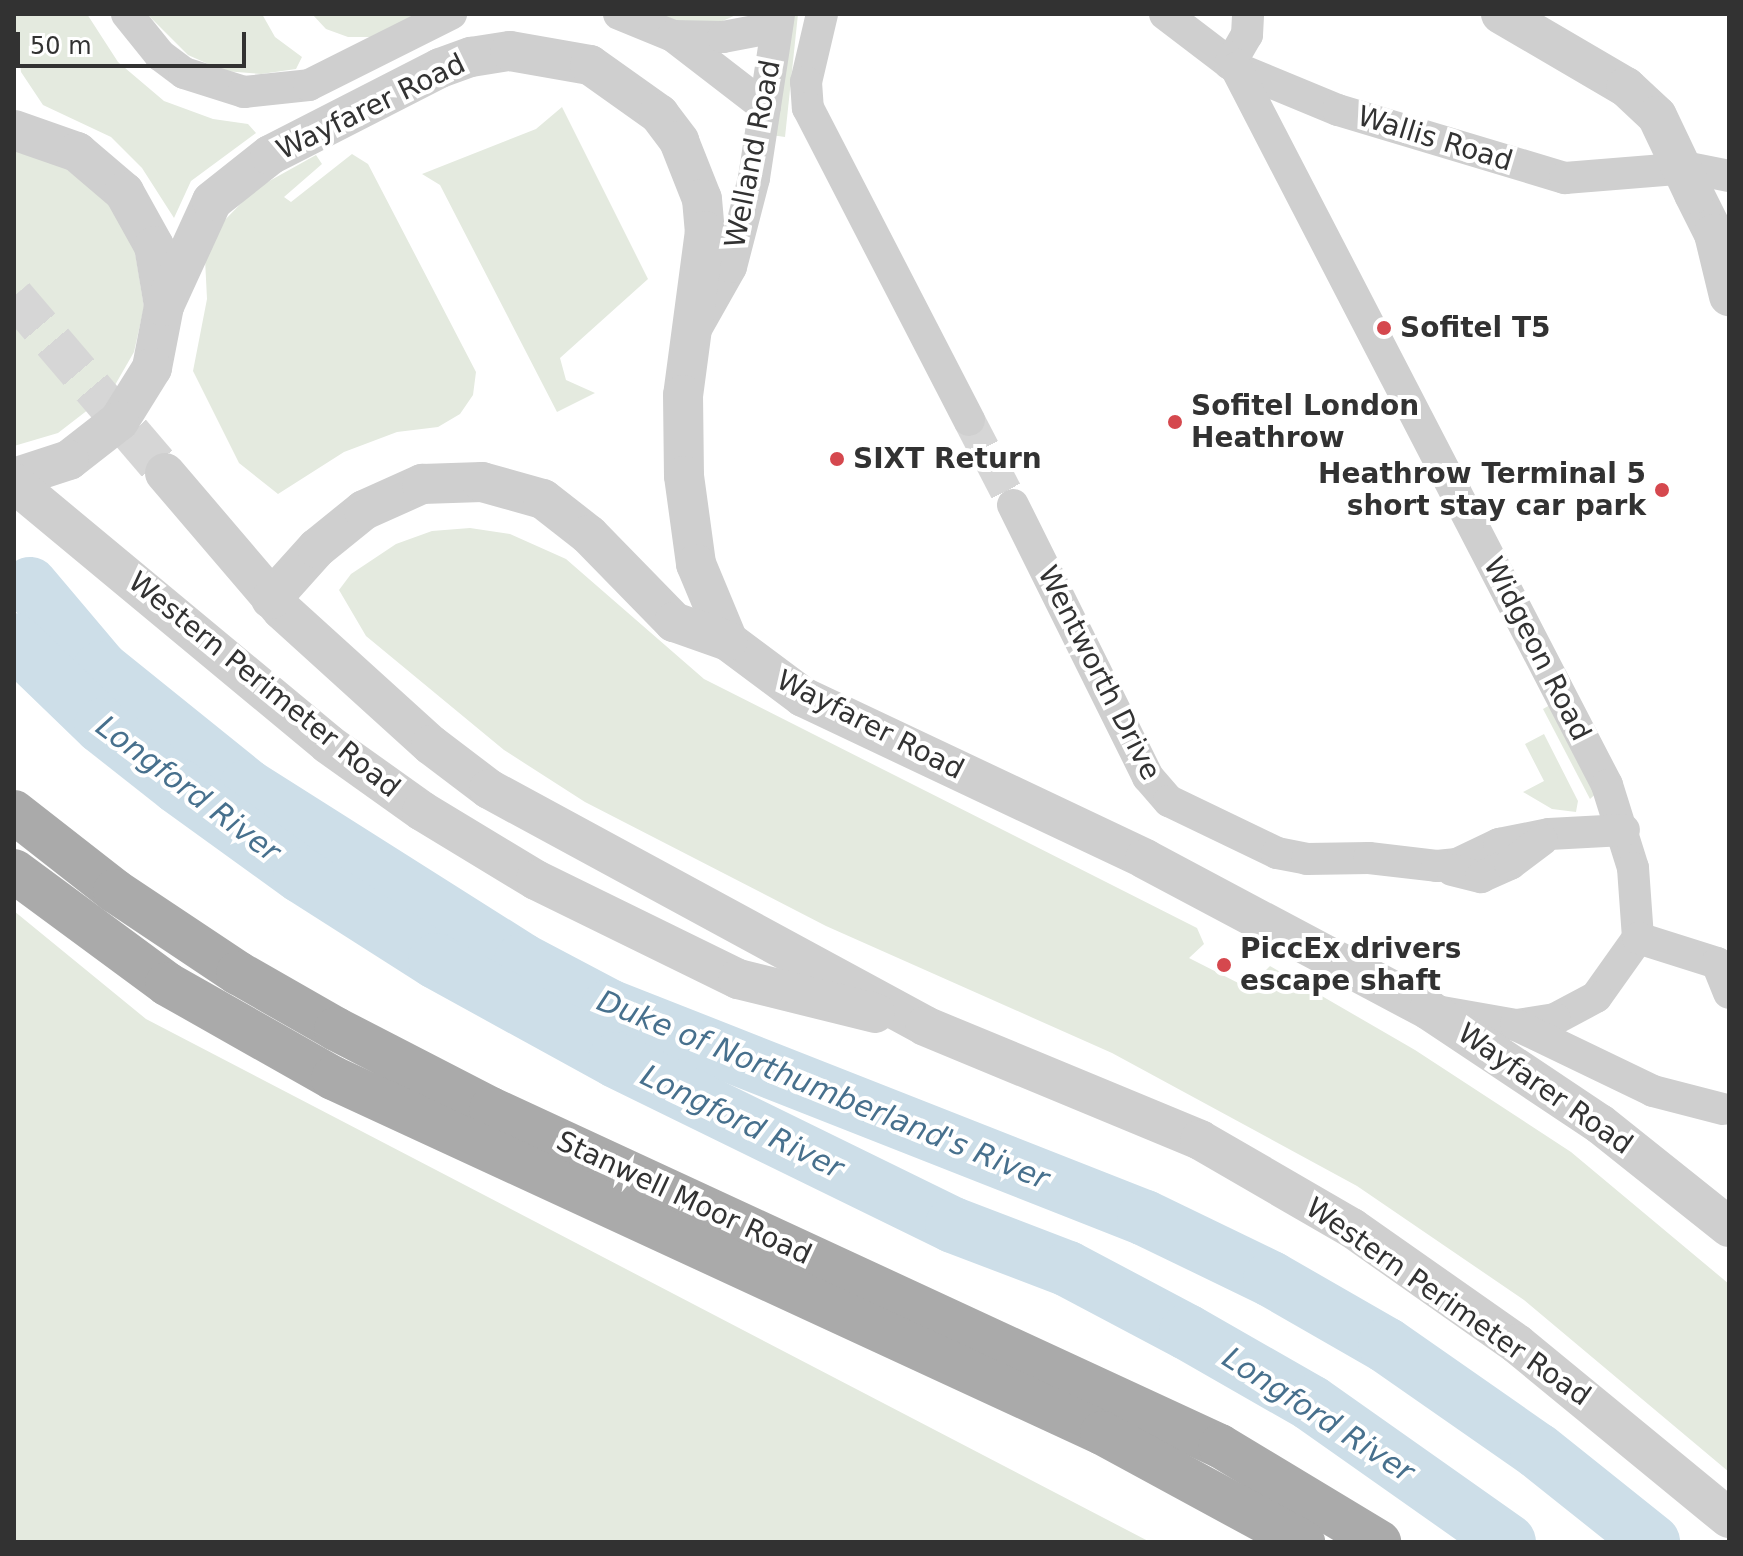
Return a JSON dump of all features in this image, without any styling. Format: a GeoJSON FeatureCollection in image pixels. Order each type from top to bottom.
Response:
{"type":"FeatureCollection","features":[{"type":"Feature","properties":{"kind":"main road","name":"Stanwell Moor Road"},"geometry":{"type":"LineString","coordinates":[[14,812],[115,891],[238,973],[336,1029],[491,1109],[1207,1440],[1379,1542]]}},
{"type":"Feature","properties":{"kind":"main road","name":"Stanwell Moor Road"},"geometry":{"type":"LineString","coordinates":[[14,871],[167,984],[333,1078],[1102,1433],[1303,1542]]}},
{"type":"Feature","properties":{"kind":"street"},"geometry":{"type":"LineString","coordinates":[[127,14],[160,55],[184,73],[212,86],[256,92],[309,85],[451,14]]}},
{"type":"Feature","properties":{"kind":"street"},"geometry":{"type":"LineString","coordinates":[[619,14],[673,36],[765,107]]}},
{"type":"Feature","properties":{"kind":"street"},"geometry":{"type":"LineString","coordinates":[[822,14],[806,82],[808,108],[969,420]]}},
{"type":"Feature","properties":{"kind":"street","name":"Wallis Road"},"geometry":{"type":"LineString","coordinates":[[1165,14],[1233,66],[1338,110],[1565,178],[1689,168],[1729,176]]}},
{"type":"Feature","properties":{"kind":"street"},"geometry":{"type":"LineString","coordinates":[[1233,66],[1247,35],[1248,14]]}},
{"type":"Feature","properties":{"kind":"street"},"geometry":{"type":"LineString","coordinates":[[1501,14],[1590,62],[1626,87],[1657,116],[1691,196],[1722,241],[1729,296]]}},
{"type":"Feature","properties":{"kind":"street"},"geometry":{"type":"LineString","coordinates":[[673,36],[723,37],[778,20]]}},
{"type":"Feature","properties":{"kind":"street","name":"Welland Road"},"geometry":{"type":"LineString","coordinates":[[694,333],[731,267],[754,178],[778,20]]}},
{"type":"Feature","properties":{"kind":"street","name":"Wayfarer Road"},"geometry":{"type":"LineString","coordinates":[[164,306],[197,228],[212,201],[233,181],[270,155],[440,68],[510,51],[590,65],[630,88],[679,141],[695,174],[705,231],[694,333],[683,395],[687,518],[706,598],[728,641],[803,697],[1145,859],[1429,1010],[1600,1124],[1729,1227]]}},
{"type":"Feature","properties":{"kind":"street","name":"Widgeon Road"},"geometry":{"type":"LineString","coordinates":[[1233,66],[1607,785],[1624,830],[1640,916],[1638,938]]}},
{"type":"Feature","properties":{"kind":"street"},"geometry":{"type":"LineString","coordinates":[[14,130],[77,152],[124,192],[154,246],[164,306],[152,368],[119,421],[69,460],[14,480]]}},
{"type":"Feature","properties":{"kind":"street"},"geometry":{"type":"LineString","coordinates":[[1613,176],[1691,196]]}},
{"type":"Feature","properties":{"kind":"street","name":"Western Perimeter Road"},"geometry":{"type":"LineString","coordinates":[[165,473],[271,599],[431,745],[489,789],[925,1026],[1200,1140],[1352,1228],[1529,1353],[1729,1518]]}},
{"type":"Feature","properties":{"kind":"street","name":"Western Perimeter Road"},"geometry":{"type":"LineString","coordinates":[[14,480],[328,744],[422,811],[536,880],[738,979],[925,1026]]}},
{"type":"Feature","properties":{"kind":"street"},"geometry":{"type":"LineString","coordinates":[[271,599],[317,548],[364,510],[422,484],[482,482],[543,499],[589,535],[674,622],[728,641]]}},
{"type":"Feature","properties":{"kind":"street","name":"Wentworth Drive"},"geometry":{"type":"LineString","coordinates":[[1013,505],[1148,777],[1169,801],[1288,857],[1369,858],[1437,866],[1457,864],[1499,844],[1549,834],[1624,830]]}},
{"type":"Feature","properties":{"kind":"street"},"geometry":{"type":"LineString","coordinates":[[1516,1025],[1555,1019],[1596,997],[1638,938],[1723,960],[1729,993]]}},
{"type":"Feature","properties":{"kind":"street"},"geometry":{"type":"LineString","coordinates":[[1429,1010],[1516,1025],[1653,1091],[1723,1109]]}},
{"type":"Feature","properties":{"kind":"shaded area"},"geometry":{"type":"Polygon","coordinates":[[[87,14],[118,62],[164,101],[213,119],[248,124],[256,133],[191,181],[174,218],[142,168],[111,137],[43,105],[21,72],[14,16],[87,14]]]}},
{"type":"Feature","properties":{"kind":"shaded area"},"geometry":{"type":"Polygon","coordinates":[[[147,14],[262,14],[275,37],[302,57],[296,69],[261,74],[224,71],[188,55],[147,14]]]}},
{"type":"Feature","properties":{"kind":"shaded area"},"geometry":{"type":"Polygon","coordinates":[[[312,14],[422,14],[372,37],[348,37],[326,29],[312,14]]]}},
{"type":"Feature","properties":{"kind":"shaded area"},"geometry":{"type":"Polygon","coordinates":[[[655,14],[738,14],[714,25],[693,26],[655,14]]]}},
{"type":"Feature","properties":{"kind":"shaded area"},"geometry":{"type":"Polygon","coordinates":[[[783,14],[798,14],[785,137],[764,134],[783,14]]]}},
{"type":"Feature","properties":{"kind":"shaded area"},"geometry":{"type":"Polygon","coordinates":[[[562,107],[648,279],[560,358],[566,380],[595,393],[557,412],[440,185],[422,174],[536,129],[562,107]]]}},
{"type":"Feature","properties":{"kind":"shaded area"},"geometry":{"type":"Polygon","coordinates":[[[14,149],[54,160],[109,201],[133,240],[144,307],[134,352],[111,392],[58,433],[14,446],[14,149]]]}},
{"type":"Feature","properties":{"kind":"shaded area"},"geometry":{"type":"Polygon","coordinates":[[[352,154],[368,164],[476,372],[473,395],[460,414],[438,427],[397,432],[344,452],[278,494],[239,463],[193,371],[207,299],[205,259],[221,224],[255,189],[316,155],[322,164],[284,197],[291,202],[352,154]]]}},
{"type":"Feature","properties":{"kind":"shaded area"},"geometry":{"type":"Polygon","coordinates":[[[470,528],[510,534],[566,559],[704,679],[1197,928],[1204,944],[1189,958],[1256,992],[1259,986],[1253,983],[1270,966],[1415,1050],[1571,1152],[1729,1284],[1729,1472],[1524,1300],[1357,1186],[1112,1053],[826,926],[585,802],[504,750],[366,636],[339,590],[351,574],[396,544],[432,531],[470,528]]]}},
{"type":"Feature","properties":{"kind":"shaded area"},"geometry":{"type":"Polygon","coordinates":[[[1562,698],[1599,791],[1590,799],[1543,709],[1562,698]]]}},
{"type":"Feature","properties":{"kind":"shaded area"},"geometry":{"type":"Polygon","coordinates":[[[1544,734],[1578,801],[1576,812],[1552,809],[1523,792],[1544,781],[1525,744],[1544,734]]]}},
{"type":"Feature","properties":{"kind":"shaded area"},"geometry":{"type":"Polygon","coordinates":[[[14,911],[146,1019],[1150,1542],[14,1542],[14,911]]]}},
{"type":"Feature","properties":{"kind":"waterway","name":"Duke of Northumberland's River"},"geometry":{"type":"LineString","coordinates":[[30,585],[101,669],[247,787],[522,961],[609,1007],[1145,1218],[1271,1279],[1386,1345],[1538,1451],[1652,1542]]}},
{"type":"Feature","properties":{"kind":"waterway","name":"Longford River"},"geometry":{"type":"LineString","coordinates":[[14,641],[102,726],[178,786],[301,875],[436,961],[616,1060],[953,1225],[1068,1269],[1187,1332],[1311,1403],[1508,1542]]}},
{"type":"Feature","properties":{"kind":"tunnel"},"geometry":{"type":"LineString","coordinates":[[14,296],[165,473]]}},
{"type":"Feature","properties":{"kind":"tunnel"},"geometry":{"type":"LineString","coordinates":[[969,420],[1013,505]]}},
{"type":"Feature","properties":{"kind":"place","name":"Sofitel T5"},"geometry":{"type":"Point","coordinates":[1384,328]}},
{"type":"Feature","properties":{"kind":"place","name":"Sofitel London Heathrow"},"geometry":{"type":"Point","coordinates":[1175,422]}},
{"type":"Feature","properties":{"kind":"place","name":"SIXT Return"},"geometry":{"type":"Point","coordinates":[837,459]}},
{"type":"Feature","properties":{"kind":"place","name":"Heathrow Terminal 5 short stay car park"},"geometry":{"type":"Point","coordinates":[1662,490]}},
{"type":"Feature","properties":{"kind":"place","name":"PiccEx drivers escape shaft"},"geometry":{"type":"Point","coordinates":[1224,965]}}]}
